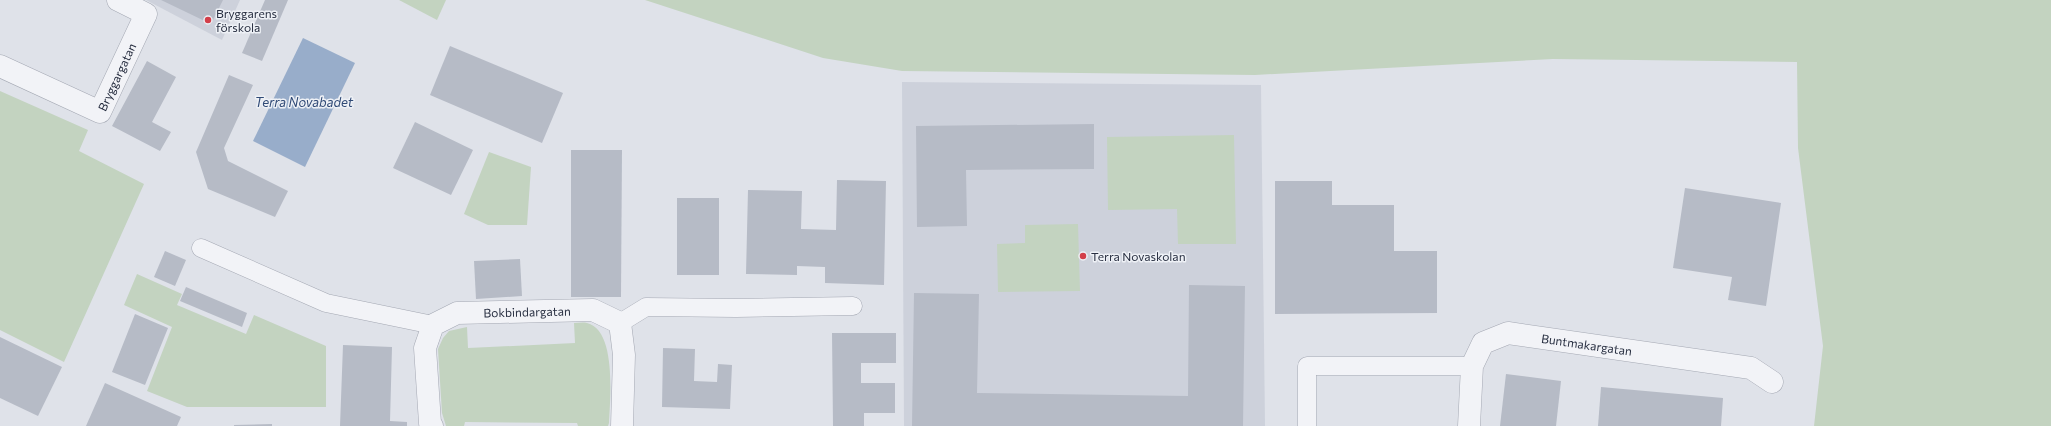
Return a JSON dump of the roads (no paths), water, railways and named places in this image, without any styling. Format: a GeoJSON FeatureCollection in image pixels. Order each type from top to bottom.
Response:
{"type":"FeatureCollection","features":[{"type":"Feature","properties":{"kind":"street","name":"Bryggargatan"},"geometry":{"type":"LineString","coordinates":[[0,66],[100,112],[146,14],[118,0]]}},
{"type":"Feature","properties":{"kind":"street","name":"Bokbindargatan"},"geometry":{"type":"LineString","coordinates":[[433,325],[457,313],[593,310],[620,323]]}},
{"type":"Feature","properties":{"kind":"street"},"geometry":{"type":"LineString","coordinates":[[620,323],[624,355],[622,426]]}},
{"type":"Feature","properties":{"kind":"street"},"geometry":{"type":"LineString","coordinates":[[432,426],[430,423],[425,348],[433,325]]}},
{"type":"Feature","properties":{"kind":"street","name":"Buntmakargatan"},"geometry":{"type":"LineString","coordinates":[[1469,426],[1472,366],[1483,343],[1508,333],[1751,368],[1772,382]]}},
{"type":"Feature","properties":{"kind":"lane"},"geometry":{"type":"LineString","coordinates":[[201,248],[326,303],[433,325]]}},
{"type":"Feature","properties":{"kind":"lane"},"geometry":{"type":"LineString","coordinates":[[620,323],[646,307],[736,308],[853,306]]}},
{"type":"Feature","properties":{"kind":"lane"},"geometry":{"type":"LineString","coordinates":[[1307,426],[1307,366],[1472,366]]}},
{"type":"Feature","properties":{"kind":"water","name":"Terra Novabadet"},"geometry":{"type":"Polygon","coordinates":[[[303,38],[355,63],[305,167],[253,141],[303,38]]]}},
{"type":"Feature","properties":{"kind":"place","name":"Bryggarens förskola"},"geometry":{"type":"Point","coordinates":[208,20]}},
{"type":"Feature","properties":{"kind":"place","name":"Terra Novaskolan"},"geometry":{"type":"Point","coordinates":[1083,256]}}]}
